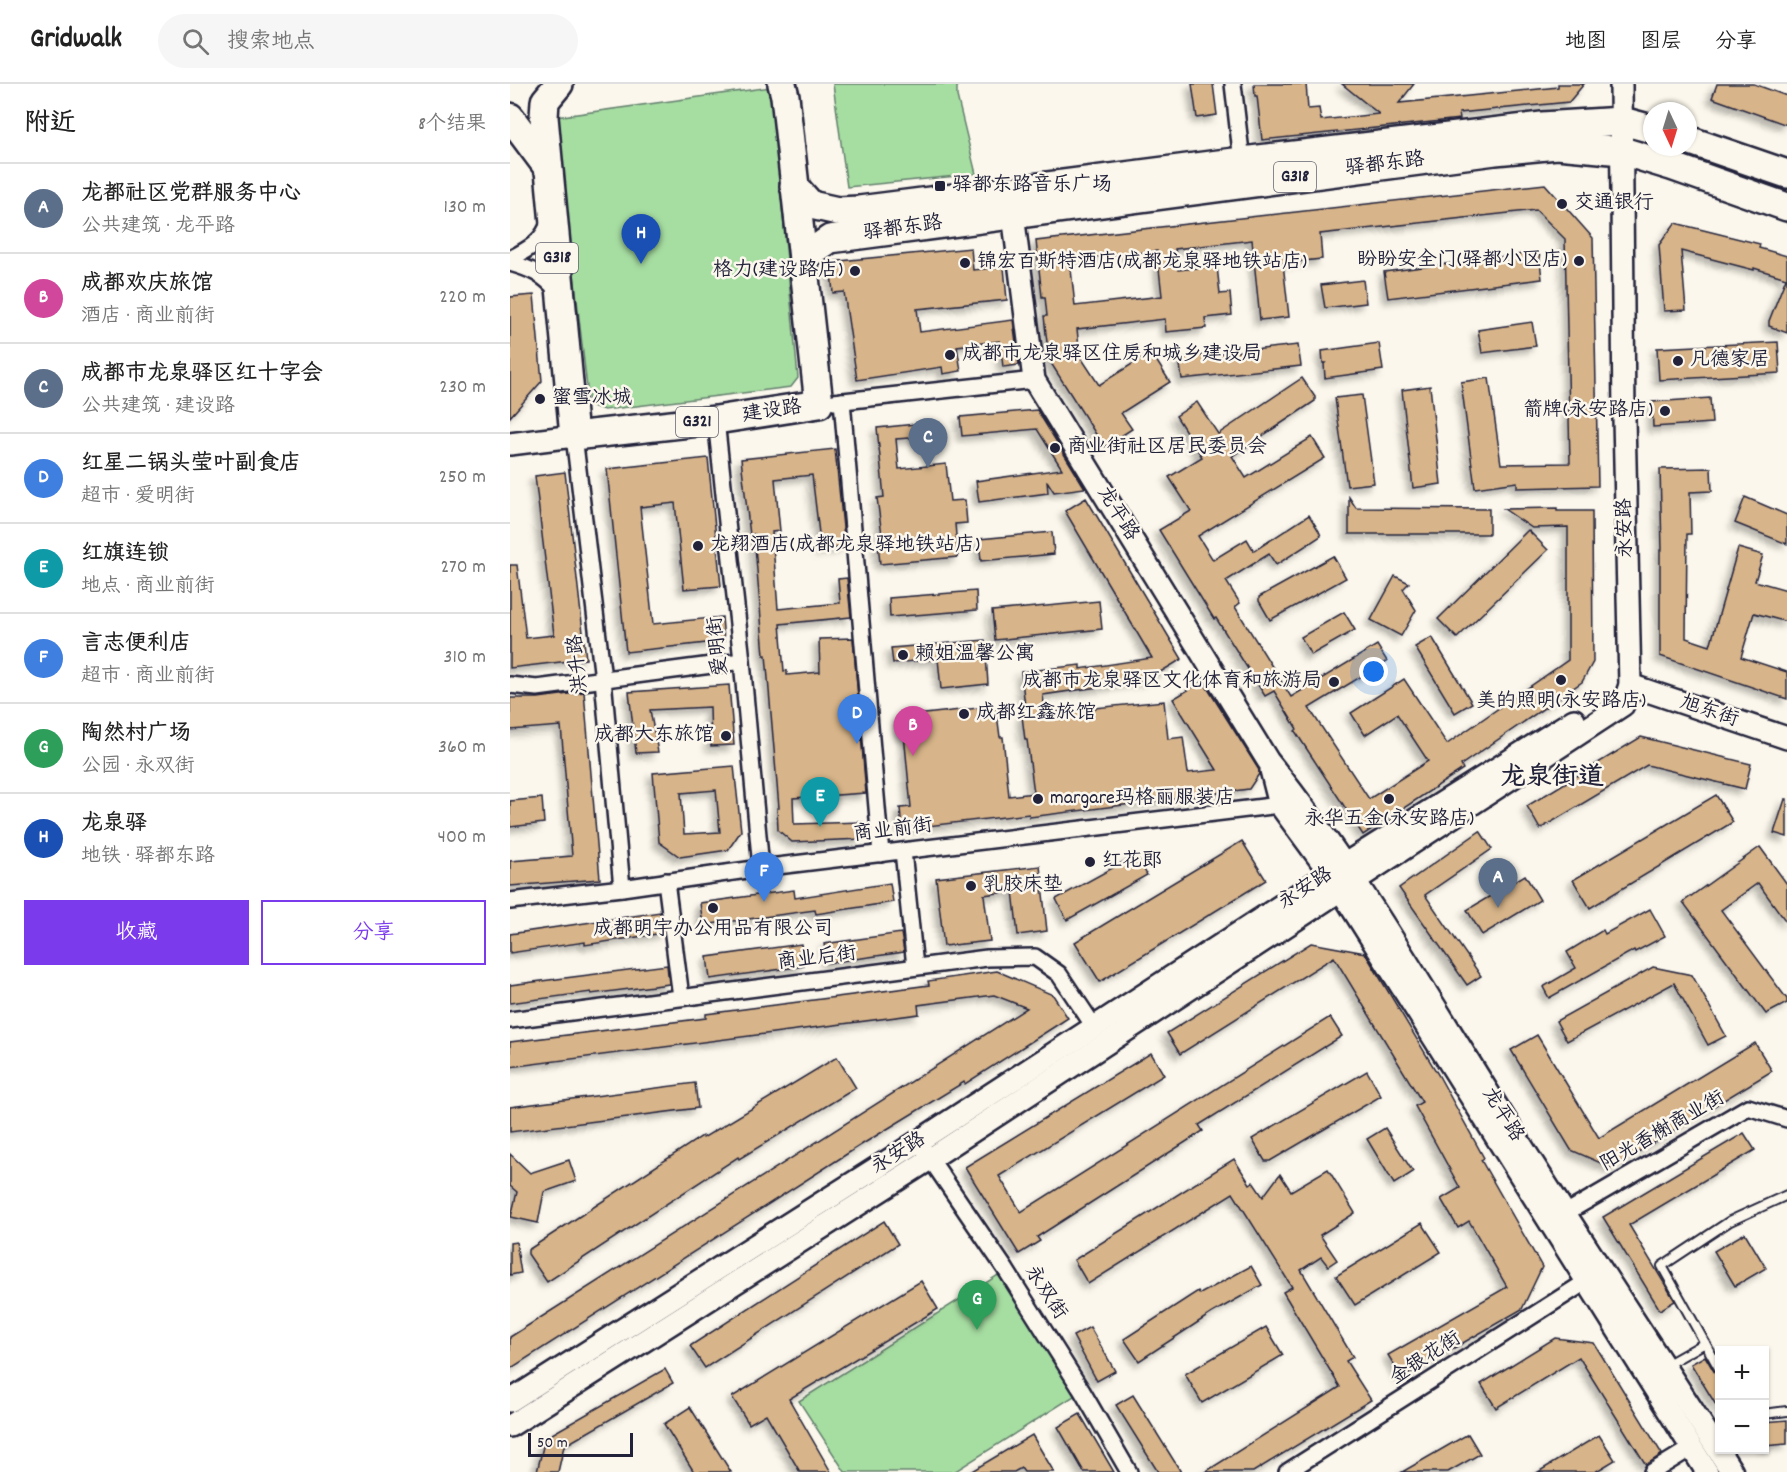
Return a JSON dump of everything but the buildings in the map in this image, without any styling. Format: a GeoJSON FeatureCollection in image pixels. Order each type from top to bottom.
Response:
{"type":"FeatureCollection","features":[{"type":"Feature","properties":{"kind":"highway","name":"G318"},"geometry":{"type":"LineString","coordinates":[[533,84],[539,86],[557,84]]}},
{"type":"Feature","properties":{"kind":"highway","name":"G318"},"geometry":{"type":"LineString","coordinates":[[557,84],[545,101],[544,117],[574,436]]}},
{"type":"Feature","properties":{"kind":"highway"},"geometry":{"type":"LineString","coordinates":[[782,84],[802,258],[830,403]]}},
{"type":"Feature","properties":{"kind":"highway"},"geometry":{"type":"LineString","coordinates":[[510,117],[548,168]]}},
{"type":"Feature","properties":{"kind":"highway","name":"驿都东路"},"geometry":{"type":"LineString","coordinates":[[794,186],[811,205],[838,211],[859,210],[1542,126],[1622,121],[1643,127]]}},
{"type":"Feature","properties":{"kind":"highway"},"geometry":{"type":"LineString","coordinates":[[1697,143],[1787,174]]}},
{"type":"Feature","properties":{"kind":"highway","name":"驿都东路"},"geometry":{"type":"LineString","coordinates":[[802,258],[830,239],[1495,151],[1557,145],[1622,151],[1787,207]]}},
{"type":"Feature","properties":{"kind":"highway","name":"建设路"},"geometry":{"type":"LineString","coordinates":[[574,436],[716,420],[830,403]]}},
{"type":"Feature","properties":{"kind":"street"},"geometry":{"type":"LineString","coordinates":[[1233,84],[1242,162]]}},
{"type":"Feature","properties":{"kind":"street","name":"永安路"},"geometry":{"type":"LineString","coordinates":[[510,1401],[924,1150],[1095,1028],[1343,877],[1630,685],[1624,418],[1621,84]]}},
{"type":"Feature","properties":{"kind":"street"},"geometry":{"type":"LineString","coordinates":[[510,261],[543,236],[547,230],[552,203]]}},
{"type":"Feature","properties":{"kind":"street","name":"龙平路"},"geometry":{"type":"LineString","coordinates":[[1013,214],[1034,380],[1268,761],[1290,788],[1587,1281],[1707,1472]]}},
{"type":"Feature","properties":{"kind":"street"},"geometry":{"type":"LineString","coordinates":[[510,261],[547,279],[560,293]]}},
{"type":"Feature","properties":{"kind":"street","name":"建设路"},"geometry":{"type":"LineString","coordinates":[[830,403],[1034,380]]}},
{"type":"Feature","properties":{"kind":"street"},"geometry":{"type":"LineString","coordinates":[[830,403],[881,854]]}},
{"type":"Feature","properties":{"kind":"street","name":"爱明街"},"geometry":{"type":"LineString","coordinates":[[716,420],[761,868]]}},
{"type":"Feature","properties":{"kind":"street","name":"建设路"},"geometry":{"type":"LineString","coordinates":[[510,444],[574,436]]}},
{"type":"Feature","properties":{"kind":"street","name":"洪升路"},"geometry":{"type":"LineString","coordinates":[[574,436],[603,679],[622,888]]}},
{"type":"Feature","properties":{"kind":"street"},"geometry":{"type":"LineString","coordinates":[[510,685],[537,688],[742,661]]}},
{"type":"Feature","properties":{"kind":"street","name":"旭东街"},"geometry":{"type":"LineString","coordinates":[[1630,685],[1787,738]]}},
{"type":"Feature","properties":{"kind":"street","name":"龙平路"},"geometry":{"type":"LineString","coordinates":[[1268,761],[1280,805],[1343,877],[1665,1366],[1732,1472]]}},
{"type":"Feature","properties":{"kind":"street","name":"商业前街"},"geometry":{"type":"LineString","coordinates":[[510,901],[1280,805]]}},
{"type":"Feature","properties":{"kind":"street"},"geometry":{"type":"LineString","coordinates":[[903,851],[915,967]]}},
{"type":"Feature","properties":{"kind":"street"},"geometry":{"type":"LineString","coordinates":[[510,1426],[924,1150],[1343,877]]}},
{"type":"Feature","properties":{"kind":"street"},"geometry":{"type":"LineString","coordinates":[[666,881],[681,997]]}},
{"type":"Feature","properties":{"kind":"street","name":"商业后街"},"geometry":{"type":"LineString","coordinates":[[510,1020],[987,958],[1035,957],[1059,974],[1095,1028]]}},
{"type":"Feature","properties":{"kind":"street","name":"阳光香榭商业街"},"geometry":{"type":"LineString","coordinates":[[1564,1214],[1748,1107],[1787,1119]]}},
{"type":"Feature","properties":{"kind":"street","name":"永双街"},"geometry":{"type":"LineString","coordinates":[[924,1150],[1083,1391],[1129,1472]]}},
{"type":"Feature","properties":{"kind":"street","name":"金银花街"},"geometry":{"type":"LineString","coordinates":[[1287,1472],[1587,1281]]}},
{"type":"Feature","properties":{"kind":"street"},"geometry":{"type":"LineString","coordinates":[[1652,1472],[1691,1448]]}},
{"type":"Feature","properties":{"kind":"lane"},"geometry":{"type":"LineString","coordinates":[[1715,1362],[1662,1266],[1730,1221],[1787,1195]]}},
{"type":"Feature","properties":{"kind":"lane"},"geometry":{"type":"LineString","coordinates":[[1665,1366],[1705,1343]]}},
{"type":"Feature","properties":{"kind":"lane"},"geometry":{"type":"LineString","coordinates":[[1769,1413],[1787,1411]]}},
{"type":"Feature","properties":{"kind":"green space"},"geometry":{"type":"Polygon","coordinates":[[[833,84],[957,84],[957,96],[976,174],[847,187],[833,84]]]}},
{"type":"Feature","properties":{"kind":"green space"},"geometry":{"type":"Polygon","coordinates":[[[771,87],[798,378],[791,387],[604,410],[589,405],[556,117],[771,87]]]}},
{"type":"Feature","properties":{"kind":"green space"},"geometry":{"type":"Polygon","coordinates":[[[1006,1270],[1082,1391],[954,1472],[845,1472],[799,1401],[1006,1270]]]}},
{"type":"Feature","properties":{"kind":"place","name":"驿都东路音乐广场"},"geometry":{"type":"Point","coordinates":[940,186]}},
{"type":"Feature","properties":{"kind":"place","name":"交通银行"},"geometry":{"type":"Point","coordinates":[1562,204]}},
{"type":"Feature","properties":{"kind":"place","name":"盼盼安全门(驿都小区店)"},"geometry":{"type":"Point","coordinates":[1579,261]}},
{"type":"Feature","properties":{"kind":"place","name":"锦宏百斯特酒店(成都龙泉驿地铁站店)"},"geometry":{"type":"Point","coordinates":[965,263]}},
{"type":"Feature","properties":{"kind":"place","name":"龙泉驿"},"geometry":{"type":"Point","coordinates":[641,264]}},
{"type":"Feature","properties":{"kind":"place","name":"格力(建设路店)"},"geometry":{"type":"Point","coordinates":[855,271]}},
{"type":"Feature","properties":{"kind":"place","name":"成都市龙泉驿区住房和城乡建设局"},"geometry":{"type":"Point","coordinates":[950,355]}},
{"type":"Feature","properties":{"kind":"place","name":"凡德家居"},"geometry":{"type":"Point","coordinates":[1678,361]}},
{"type":"Feature","properties":{"kind":"place","name":"蜜雪冰城"},"geometry":{"type":"Point","coordinates":[540,399]}},
{"type":"Feature","properties":{"kind":"place","name":"箭牌(永安路店)"},"geometry":{"type":"Point","coordinates":[1665,411]}},
{"type":"Feature","properties":{"kind":"place","name":"商业街社区居民委员会"},"geometry":{"type":"Point","coordinates":[1055,448]}},
{"type":"Feature","properties":{"kind":"place","name":"成都市龙泉驿区红十字会"},"geometry":{"type":"Point","coordinates":[928,468]}},
{"type":"Feature","properties":{"kind":"place","name":"龙翔酒店(成都龙泉驿地铁站店)"},"geometry":{"type":"Point","coordinates":[698,546]}},
{"type":"Feature","properties":{"kind":"place","name":"赖姐温馨公寓"},"geometry":{"type":"Point","coordinates":[903,655]}},
{"type":"Feature","properties":{"kind":"place","name":"美的照明(永安路店)"},"geometry":{"type":"Point","coordinates":[1561,680]}},
{"type":"Feature","properties":{"kind":"place","name":"成都市龙泉驿区文化体育和旅游局"},"geometry":{"type":"Point","coordinates":[1334,682]}},
{"type":"Feature","properties":{"kind":"place","name":"成都红鑫旅馆"},"geometry":{"type":"Point","coordinates":[964,714]}},
{"type":"Feature","properties":{"kind":"place","name":"成都大东旅馆"},"geometry":{"type":"Point","coordinates":[726,736]}},
{"type":"Feature","properties":{"kind":"place","name":"红星二锅头莹叶副食店"},"geometry":{"type":"Point","coordinates":[857,744]}},
{"type":"Feature","properties":{"kind":"place","name":"成都欢庆旅馆"},"geometry":{"type":"Point","coordinates":[913,756]}},
{"type":"Feature","properties":{"kind":"place","name":"margare玛格丽服装店"},"geometry":{"type":"Point","coordinates":[1038,799]}},
{"type":"Feature","properties":{"kind":"place","name":"永华五金(永安路店)"},"geometry":{"type":"Point","coordinates":[1389,799]}},
{"type":"Feature","properties":{"kind":"place","name":"红旗连锁"},"geometry":{"type":"Point","coordinates":[820,827]}},
{"type":"Feature","properties":{"kind":"place","name":"红花郎"},"geometry":{"type":"Point","coordinates":[1090,862]}},
{"type":"Feature","properties":{"kind":"place","name":"乳胶床垫"},"geometry":{"type":"Point","coordinates":[971,886]}},
{"type":"Feature","properties":{"kind":"place","name":"言志便利店"},"geometry":{"type":"Point","coordinates":[764,902]}},
{"type":"Feature","properties":{"kind":"place","name":"成都明宇办公用品有限公司"},"geometry":{"type":"Point","coordinates":[713,908]}},
{"type":"Feature","properties":{"kind":"place","name":"龙都社区党群服务中心"},"geometry":{"type":"Point","coordinates":[1498,908]}},
{"type":"Feature","properties":{"kind":"place","name":"陶然村广场"},"geometry":{"type":"Point","coordinates":[977,1330]}},
{"type":"Feature","properties":{"kind":"district","name":"龙泉街道"},"geometry":{"type":"Point","coordinates":[1552,778]}}]}
